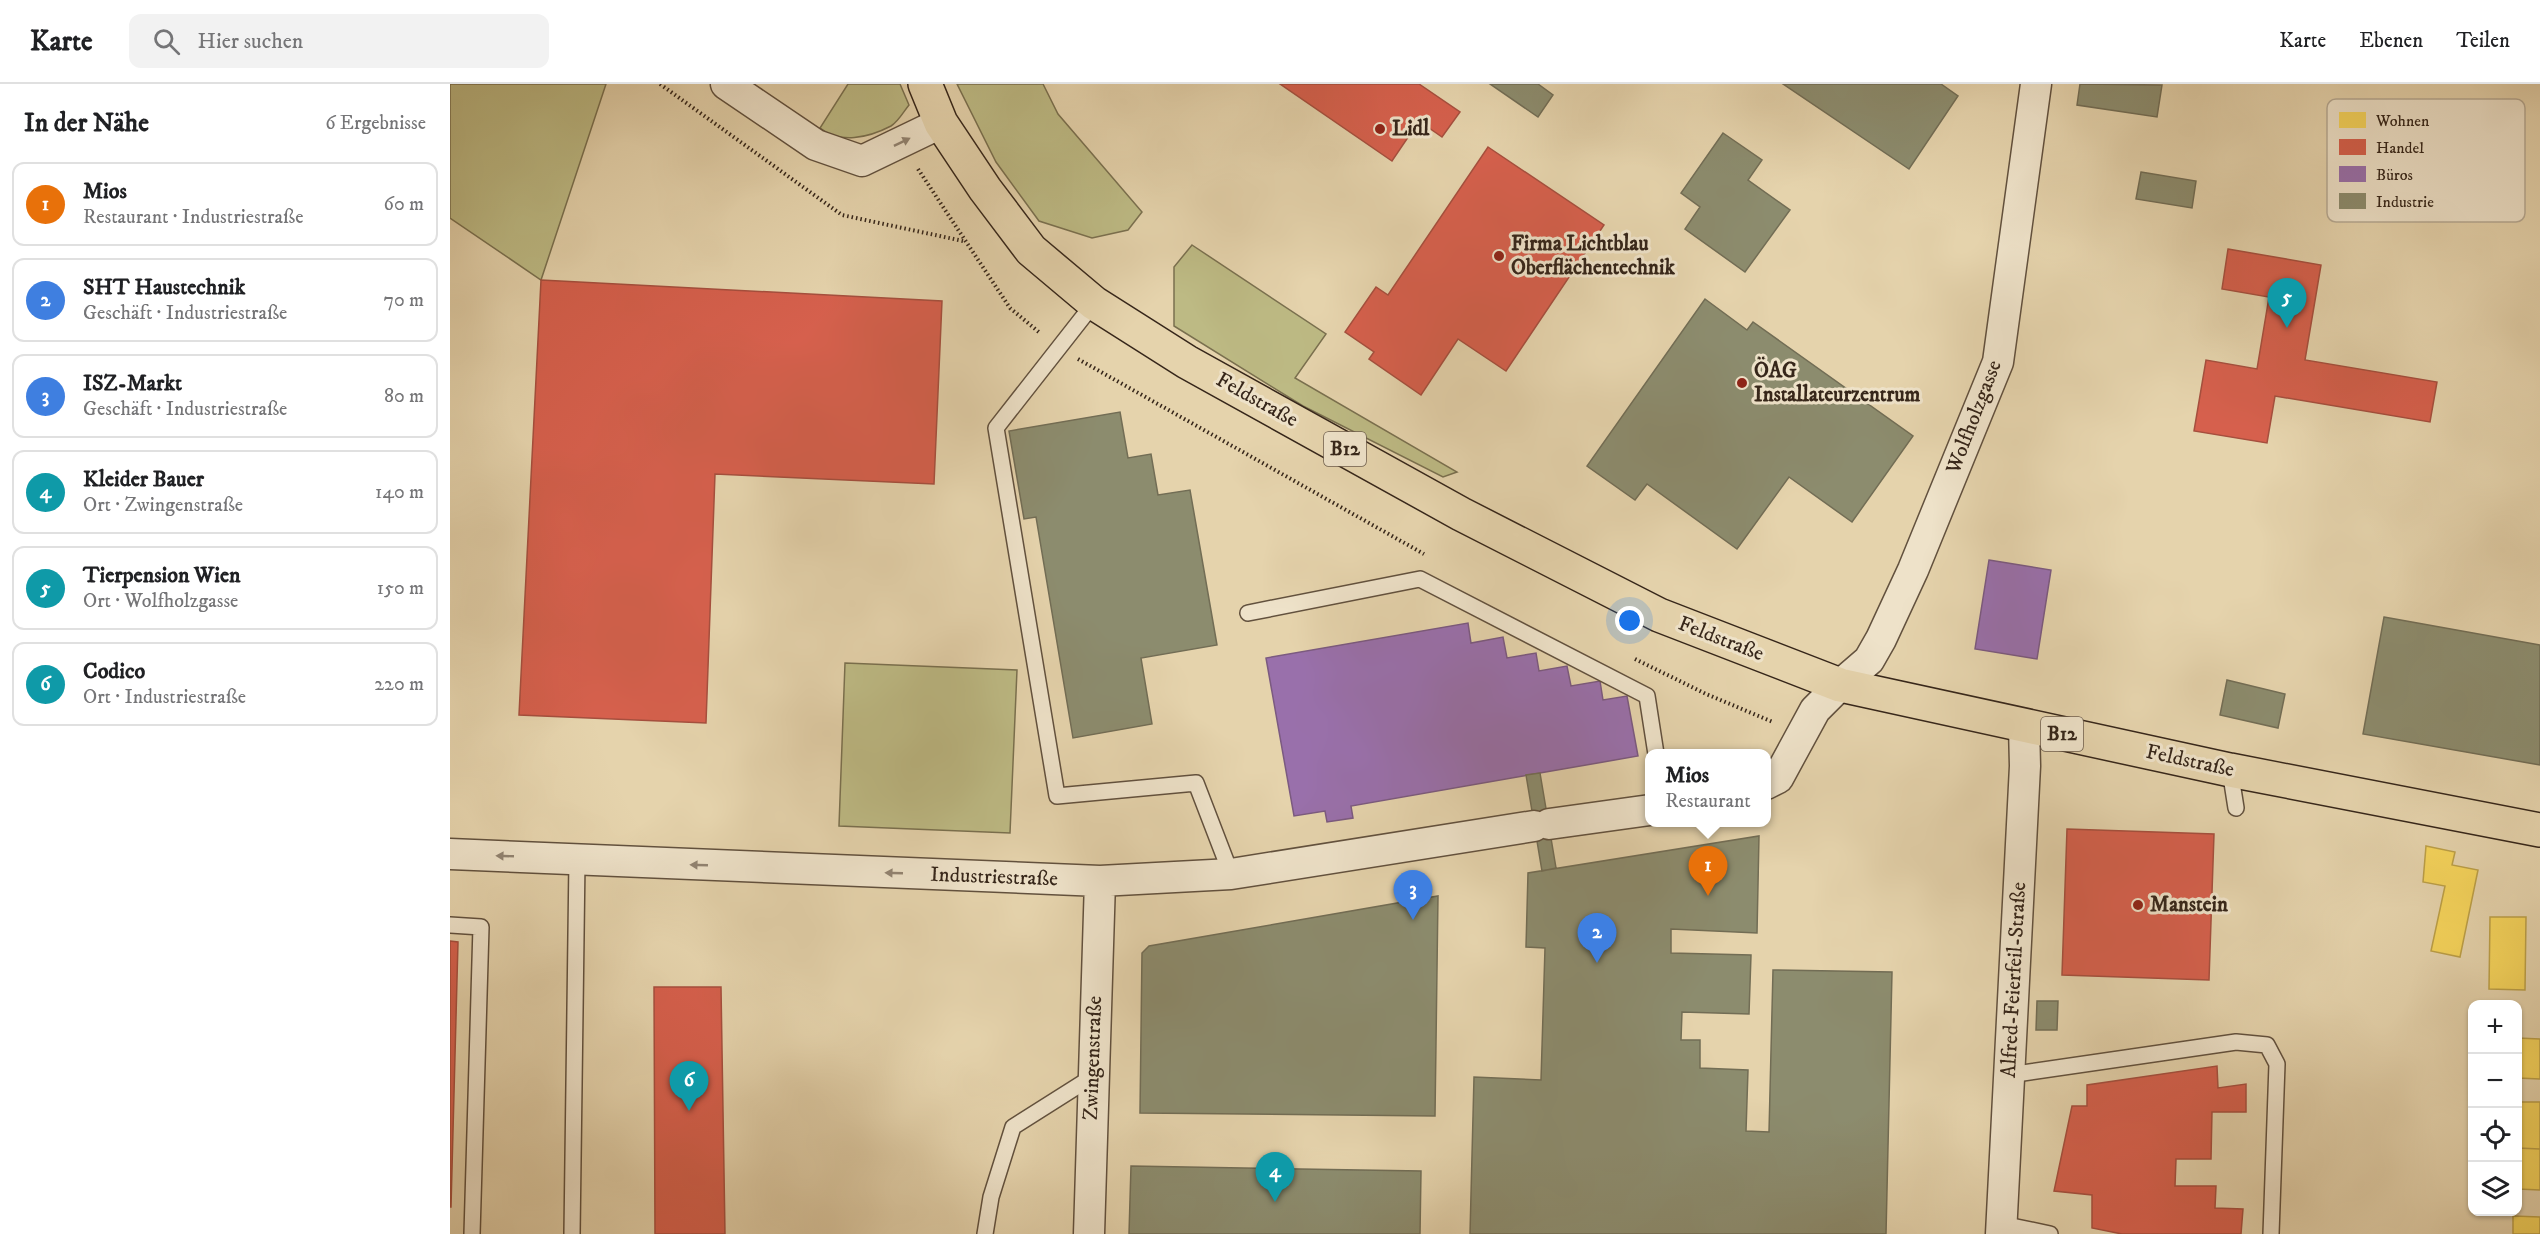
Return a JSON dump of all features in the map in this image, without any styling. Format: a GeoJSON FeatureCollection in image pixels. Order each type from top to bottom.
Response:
{"type":"FeatureCollection","features":[{"type":"Feature","properties":{"kind":"main road"},"geometry":{"type":"LineString","coordinates":[[925,84],[942,123]]}},
{"type":"Feature","properties":{"kind":"main road","name":"B12"},"geometry":{"type":"LineString","coordinates":[[933,84],[942,123]]}},
{"type":"Feature","properties":{"kind":"main road","name":"Feldstraße"},"geometry":{"type":"LineString","coordinates":[[942,123],[985,189],[1031,250],[1094,303],[1187,362],[1461,514],[1659,615],[1840,685],[2230,770],[2540,830]]}},
{"type":"Feature","properties":{"kind":"street"},"geometry":{"type":"LineString","coordinates":[[726,84],[816,145],[862,161],[942,123]]}},
{"type":"Feature","properties":{"kind":"street","name":"Wolfholzgasse"},"geometry":{"type":"LineString","coordinates":[[1840,685],[1869,660],[1881,639],[1913,570],[1998,362],[2036,84]]}},
{"type":"Feature","properties":{"kind":"street"},"geometry":{"type":"LineString","coordinates":[[1771,782],[1778,778],[1815,710],[1840,685]]}},
{"type":"Feature","properties":{"kind":"street","name":"Alfred-Feierfeil-Straße"},"geometry":{"type":"LineString","coordinates":[[2001,1229],[2026,746],[2024,726]]}},
{"type":"Feature","properties":{"kind":"street","name":"Industriestraße"},"geometry":{"type":"LineString","coordinates":[[450,854],[1100,881],[1231,874],[1645,811]]}},
{"type":"Feature","properties":{"kind":"street","name":"Zwingenstraße"},"geometry":{"type":"LineString","coordinates":[[1089,1234],[1092,1077],[1100,881]]}},
{"type":"Feature","properties":{"kind":"lane"},"geometry":{"type":"LineString","coordinates":[[1094,303],[996,428],[1057,796],[1196,783],[1231,874]]}},
{"type":"Feature","properties":{"kind":"lane"},"geometry":{"type":"LineString","coordinates":[[1248,613],[1420,579],[1647,696],[1655,749]]}},
{"type":"Feature","properties":{"kind":"lane"},"geometry":{"type":"LineString","coordinates":[[2230,770],[2236,808]]}},
{"type":"Feature","properties":{"kind":"lane"},"geometry":{"type":"LineString","coordinates":[[572,1234],[577,860]]}},
{"type":"Feature","properties":{"kind":"lane"},"geometry":{"type":"LineString","coordinates":[[450,925],[481,927],[472,1234]]}},
{"type":"Feature","properties":{"kind":"lane"},"geometry":{"type":"LineString","coordinates":[[2009,1075],[2236,1042],[2267,1045],[2277,1064],[2271,1234]]}},
{"type":"Feature","properties":{"kind":"lane"},"geometry":{"type":"LineString","coordinates":[[985,1234],[992,1197],[1013,1127],[1092,1077]]}},
{"type":"Feature","properties":{"kind":"lane"},"geometry":{"type":"LineString","coordinates":[[2001,1229],[2050,1234]]}},
{"type":"Feature","properties":{"kind":"path"},"geometry":{"type":"LineString","coordinates":[[901,143],[963,241],[1010,308],[1059,348],[1434,560]]}},
{"type":"Feature","properties":{"kind":"path"},"geometry":{"type":"LineString","coordinates":[[1632,658],[1706,694],[1802,734]]}},
{"type":"Feature","properties":{"kind":"shaded area"},"geometry":{"type":"Polygon","coordinates":[[[450,84],[606,84],[541,280],[450,218],[450,84]]]}},
{"type":"Feature","properties":{"kind":"shaded area"},"geometry":{"type":"Polygon","coordinates":[[[848,84],[900,84],[909,105],[896,122],[873,134],[854,138],[836,136],[820,128],[848,84]]]}},
{"type":"Feature","properties":{"kind":"shaded area"},"geometry":{"type":"Polygon","coordinates":[[[957,84],[1043,84],[1058,114],[1142,212],[1128,230],[1092,238],[1039,221],[996,162],[957,84]]]}},
{"type":"Feature","properties":{"kind":"shaded area"},"geometry":{"type":"Polygon","coordinates":[[[1192,245],[1326,334],[1295,378],[1457,472],[1443,477],[1303,406],[1174,326],[1174,267],[1192,245]]]}},
{"type":"Feature","properties":{"kind":"shaded area"},"geometry":{"type":"Polygon","coordinates":[[[845,663],[1017,670],[1010,833],[839,826],[845,663]]]}},
{"type":"Feature","properties":{"kind":"building: Wohnen"},"geometry":{"type":"Polygon","coordinates":[[[2426,846],[2455,852],[2452,865],[2478,870],[2460,957],[2431,951],[2445,886],[2423,882],[2426,846]]]}},
{"type":"Feature","properties":{"kind":"building: Wohnen"},"geometry":{"type":"Polygon","coordinates":[[[2490,917],[2526,917],[2525,990],[2489,989],[2490,917]]]}},
{"type":"Feature","properties":{"kind":"building: Wohnen"},"geometry":{"type":"Polygon","coordinates":[[[2522,1038],[2540,1039],[2540,1079],[2522,1078],[2522,1038]]]}},
{"type":"Feature","properties":{"kind":"building: Wohnen"},"geometry":{"type":"Polygon","coordinates":[[[2522,1102],[2540,1102],[2540,1149],[2522,1148],[2522,1102]]]}},
{"type":"Feature","properties":{"kind":"building: Wohnen"},"geometry":{"type":"Polygon","coordinates":[[[2522,1148],[2540,1149],[2540,1190],[2522,1189],[2522,1148]]]}},
{"type":"Feature","properties":{"kind":"building: Wohnen"},"geometry":{"type":"Polygon","coordinates":[[[2513,1216],[2540,1217],[2540,1234],[2513,1234],[2513,1216]]]}},
{"type":"Feature","properties":{"kind":"building: Handel","name":"Lidl"},"geometry":{"type":"Polygon","coordinates":[[[1280,84],[1419,84],[1460,112],[1442,137],[1419,121],[1392,161],[1280,84]]]}},
{"type":"Feature","properties":{"kind":"building: Handel","name":"Firma Lichtblau Oberflächentechnik"},"geometry":{"type":"Polygon","coordinates":[[[1488,147],[1604,225],[1506,371],[1458,339],[1421,395],[1369,359],[1374,352],[1345,332],[1376,287],[1388,295],[1488,147]]]}},
{"type":"Feature","properties":{"kind":"building: Handel"},"geometry":{"type":"Polygon","coordinates":[[[2228,249],[2321,265],[2305,360],[2437,382],[2430,422],[2275,396],[2267,443],[2194,431],[2206,360],[2257,369],[2269,297],[2222,289],[2228,249]]]}},
{"type":"Feature","properties":{"kind":"building: Handel"},"geometry":{"type":"Polygon","coordinates":[[[541,280],[942,301],[934,484],[715,474],[706,723],[519,715],[541,280]]]}},
{"type":"Feature","properties":{"kind":"building: Handel","name":"Manstein"},"geometry":{"type":"Polygon","coordinates":[[[2067,829],[2214,834],[2209,980],[2062,975],[2067,829]]]}},
{"type":"Feature","properties":{"kind":"building: Handel"},"geometry":{"type":"Polygon","coordinates":[[[450,941],[458,942],[451,1207],[450,1207],[450,941]]]}},
{"type":"Feature","properties":{"kind":"building: Handel"},"geometry":{"type":"Polygon","coordinates":[[[654,987],[721,987],[725,1234],[655,1234],[654,987]]]}},
{"type":"Feature","properties":{"kind":"building: Handel"},"geometry":{"type":"Polygon","coordinates":[[[2217,1066],[2218,1088],[2246,1084],[2246,1112],[2212,1112],[2211,1159],[2176,1159],[2175,1186],[2216,1186],[2215,1208],[2243,1209],[2241,1234],[2122,1234],[2092,1228],[2092,1195],[2054,1191],[2072,1106],[2087,1106],[2087,1085],[2217,1066]]]}},
{"type":"Feature","properties":{"kind":"building: Büros"},"geometry":{"type":"Polygon","coordinates":[[[1989,560],[2051,570],[2037,659],[1975,649],[1989,560]]]}},
{"type":"Feature","properties":{"kind":"building: Büros"},"geometry":{"type":"Polygon","coordinates":[[[1468,623],[1471,643],[1503,637],[1507,658],[1536,653],[1539,671],[1567,666],[1571,686],[1600,681],[1603,700],[1627,696],[1638,756],[1351,806],[1353,818],[1327,822],[1325,811],[1294,816],[1266,658],[1468,623]]]}},
{"type":"Feature","properties":{"kind":"building: Industrie"},"geometry":{"type":"Polygon","coordinates":[[[1490,84],[1538,84],[1553,95],[1538,117],[1490,84]]]}},
{"type":"Feature","properties":{"kind":"building: Industrie"},"geometry":{"type":"Polygon","coordinates":[[[1783,84],[1941,84],[1958,96],[1909,169],[1783,84]]]}},
{"type":"Feature","properties":{"kind":"building: Industrie"},"geometry":{"type":"Polygon","coordinates":[[[2080,84],[2162,85],[2157,117],[2077,105],[2080,84]]]}},
{"type":"Feature","properties":{"kind":"building: Industrie"},"geometry":{"type":"Polygon","coordinates":[[[1723,133],[1762,160],[1748,180],[1790,210],[1745,272],[1685,229],[1700,207],[1681,193],[1723,133]]]}},
{"type":"Feature","properties":{"kind":"building: Industrie"},"geometry":{"type":"Polygon","coordinates":[[[2141,172],[2196,181],[2192,208],[2136,199],[2141,172]]]}},
{"type":"Feature","properties":{"kind":"building: Industrie","name":"ÖAG Installateurzentrum"},"geometry":{"type":"Polygon","coordinates":[[[1705,299],[1747,330],[1753,322],[1913,436],[1852,522],[1789,477],[1737,549],[1647,484],[1635,500],[1587,466],[1705,299]]]}},
{"type":"Feature","properties":{"kind":"building: Industrie"},"geometry":{"type":"Polygon","coordinates":[[[1120,412],[1128,458],[1151,454],[1158,495],[1190,490],[1217,645],[1141,658],[1152,724],[1073,738],[1036,517],[1024,519],[1009,431],[1120,412]]]}},
{"type":"Feature","properties":{"kind":"building: Industrie"},"geometry":{"type":"Polygon","coordinates":[[[2384,617],[2540,645],[2540,765],[2363,734],[2384,617]]]}},
{"type":"Feature","properties":{"kind":"building: Industrie"},"geometry":{"type":"Polygon","coordinates":[[[2227,680],[2285,694],[2278,728],[2220,715],[2227,680]]]}},
{"type":"Feature","properties":{"kind":"building: Industrie"},"geometry":{"type":"Polygon","coordinates":[[[1540,773],[1556,868],[1542,871],[1526,775],[1540,773]]]}},
{"type":"Feature","properties":{"kind":"building: Industrie"},"geometry":{"type":"Polygon","coordinates":[[[1759,836],[1757,933],[1671,929],[1671,953],[1751,955],[1749,1014],[1682,1012],[1681,1040],[1700,1040],[1700,1068],[1748,1070],[1746,1131],[1769,1132],[1773,970],[1892,972],[1886,1234],[1470,1234],[1474,1077],[1541,1080],[1545,948],[1526,947],[1528,873],[1759,836]]]}},
{"type":"Feature","properties":{"kind":"building: Industrie"},"geometry":{"type":"Polygon","coordinates":[[[1438,896],[1435,1116],[1140,1113],[1142,953],[1149,946],[1438,896]]]}},
{"type":"Feature","properties":{"kind":"building: Industrie"},"geometry":{"type":"Polygon","coordinates":[[[2037,1001],[2058,1001],[2057,1030],[2036,1030],[2037,1001]]]}},
{"type":"Feature","properties":{"kind":"building: Industrie"},"geometry":{"type":"Polygon","coordinates":[[[1131,1166],[1421,1171],[1420,1234],[1129,1234],[1131,1166]]]}},
{"type":"Feature","properties":{"kind":"place","name":"Lidl"},"geometry":{"type":"Point","coordinates":[1380,129]}},
{"type":"Feature","properties":{"kind":"place","name":"Firma Lichtblau Oberflächentechnik"},"geometry":{"type":"Point","coordinates":[1499,256]}},
{"type":"Feature","properties":{"kind":"place","name":"Tierpension Wien"},"geometry":{"type":"Point","coordinates":[2287,328]}},
{"type":"Feature","properties":{"kind":"place","name":"ÖAG Installateurzentrum"},"geometry":{"type":"Point","coordinates":[1742,383]}},
{"type":"Feature","properties":{"kind":"place","name":"Mios"},"geometry":{"type":"Point","coordinates":[1708,896]}},
{"type":"Feature","properties":{"kind":"place","name":"Manstein"},"geometry":{"type":"Point","coordinates":[2138,905]}},
{"type":"Feature","properties":{"kind":"place","name":"ISZ-Markt"},"geometry":{"type":"Point","coordinates":[1413,920]}},
{"type":"Feature","properties":{"kind":"place","name":"SHT Haustechnik"},"geometry":{"type":"Point","coordinates":[1597,963]}},
{"type":"Feature","properties":{"kind":"place","name":"Codico"},"geometry":{"type":"Point","coordinates":[689,1111]}},
{"type":"Feature","properties":{"kind":"place","name":"Kleider Bauer"},"geometry":{"type":"Point","coordinates":[1275,1202]}}]}
